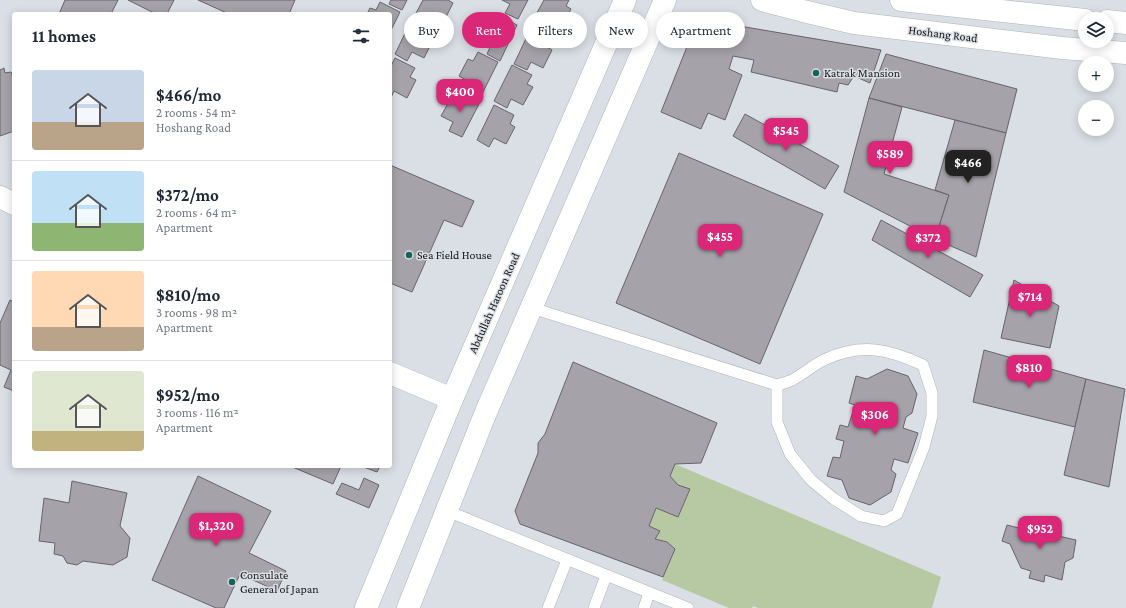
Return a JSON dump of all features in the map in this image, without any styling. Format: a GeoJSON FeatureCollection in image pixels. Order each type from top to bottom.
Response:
{"type":"FeatureCollection","features":[{"type":"Feature","properties":{"kind":"main road","name":"Abdullah Haroon Road"},"geometry":{"type":"LineString","coordinates":[[366,608],[452,399],[625,0]]}},
{"type":"Feature","properties":{"kind":"main road"},"geometry":{"type":"LineString","coordinates":[[408,608],[486,412],[665,0]]}},
{"type":"Feature","properties":{"kind":"main road","name":"Hoshang Road"},"geometry":{"type":"LineString","coordinates":[[762,0],[854,23],[1062,48],[1126,53]]}},
{"type":"Feature","properties":{"kind":"main road"},"geometry":{"type":"LineString","coordinates":[[901,0],[1078,19]]}},
{"type":"Feature","properties":{"kind":"main road"},"geometry":{"type":"LineString","coordinates":[[1114,22],[1126,23]]}},
{"type":"Feature","properties":{"kind":"main road"},"geometry":{"type":"LineString","coordinates":[[0,197],[12,203]]}},
{"type":"Feature","properties":{"kind":"main road"},"geometry":{"type":"LineString","coordinates":[[392,374],[452,399]]}},
{"type":"Feature","properties":{"kind":"lane"},"geometry":{"type":"LineString","coordinates":[[532,308],[777,385],[794,379],[826,359],[845,353],[866,349],[885,350],[904,356],[923,365],[932,393],[932,416],[924,446],[897,514],[884,521],[860,516],[834,499],[811,480],[790,454],[777,422],[777,385]]}},
{"type":"Feature","properties":{"kind":"lane"},"geometry":{"type":"LineString","coordinates":[[447,511],[688,608]]}},
{"type":"Feature","properties":{"kind":"lane"},"geometry":{"type":"LineString","coordinates":[[548,608],[566,560]]}},
{"type":"Feature","properties":{"kind":"lane"},"geometry":{"type":"LineString","coordinates":[[594,608],[606,576]]}},
{"type":"Feature","properties":{"kind":"lane"},"geometry":{"type":"LineString","coordinates":[[644,608],[650,593]]}},
{"type":"Feature","properties":{"kind":"green space"},"geometry":{"type":"Polygon","coordinates":[[[675,464],[941,577],[932,608],[758,608],[753,606],[752,608],[729,608],[662,580],[675,549],[667,542],[655,539],[660,531],[649,526],[656,508],[678,517],[690,490],[678,485],[670,476],[675,464]]]}},
{"type":"Feature","properties":{"kind":"building"},"geometry":{"type":"Polygon","coordinates":[[[65,0],[118,0],[112,12],[60,12],[65,0]]]}},
{"type":"Feature","properties":{"kind":"building"},"geometry":{"type":"Polygon","coordinates":[[[128,0],[174,0],[168,12],[152,12],[128,0]]]}},
{"type":"Feature","properties":{"kind":"building"},"geometry":{"type":"Polygon","coordinates":[[[198,0],[295,0],[290,12],[225,12],[198,0]]]}},
{"type":"Feature","properties":{"kind":"building"},"geometry":{"type":"Polygon","coordinates":[[[391,0],[407,0],[402,10],[389,4],[391,0]]]}},
{"type":"Feature","properties":{"kind":"building"},"geometry":{"type":"Polygon","coordinates":[[[423,0],[448,0],[453,3],[448,12],[417,12],[423,0]]]}},
{"type":"Feature","properties":{"kind":"building"},"geometry":{"type":"Polygon","coordinates":[[[502,0],[528,0],[518,19],[515,18],[515,12],[506,12],[510,4],[502,0]]]}},
{"type":"Feature","properties":{"kind":"building"},"geometry":{"type":"Polygon","coordinates":[[[544,0],[569,0],[566,6],[571,9],[570,12],[537,12],[544,0]]]}},
{"type":"Feature","properties":{"kind":"building"},"geometry":{"type":"Polygon","coordinates":[[[380,2],[400,12],[392,28],[392,12],[368,12],[370,8],[376,10],[380,2]]]}},
{"type":"Feature","properties":{"kind":"building","name":"Katrak Mansion"},"geometry":{"type":"Polygon","coordinates":[[[745,27],[881,50],[870,83],[854,76],[848,85],[839,83],[837,92],[751,72],[754,60],[733,56],[729,69],[742,75],[725,120],[708,113],[701,129],[661,112],[686,48],[745,48],[745,27]]]}},
{"type":"Feature","properties":{"kind":"building"},"geometry":{"type":"Polygon","coordinates":[[[404,35],[404,48],[429,48],[424,58],[412,52],[407,61],[395,54],[404,35]]]}},
{"type":"Feature","properties":{"kind":"building"},"geometry":{"type":"Polygon","coordinates":[[[523,45],[523,48],[549,48],[552,50],[543,68],[531,62],[527,70],[514,64],[523,45]]]}},
{"type":"Feature","properties":{"kind":"building"},"geometry":{"type":"Polygon","coordinates":[[[490,48],[506,48],[500,61],[487,54],[490,48]]]}},
{"type":"Feature","properties":{"kind":"building"},"geometry":{"type":"Polygon","coordinates":[[[478,52],[498,62],[480,98],[467,91],[471,83],[459,76],[468,59],[473,61],[478,52]]]}},
{"type":"Feature","properties":{"kind":"building"},"geometry":{"type":"Polygon","coordinates":[[[886,54],[1017,89],[1006,133],[869,98],[886,54]]]}},
{"type":"Feature","properties":{"kind":"building"},"geometry":{"type":"Polygon","coordinates":[[[395,58],[415,68],[410,77],[416,80],[407,98],[394,91],[392,96],[392,64],[395,58]]]}},
{"type":"Feature","properties":{"kind":"building"},"geometry":{"type":"Polygon","coordinates":[[[512,65],[532,75],[527,84],[533,87],[523,105],[511,99],[507,108],[494,101],[512,65]]]}},
{"type":"Feature","properties":{"kind":"building"},"geometry":{"type":"Polygon","coordinates":[[[4,68],[5,73],[11,72],[12,75],[12,132],[0,136],[0,70],[4,68]]]}},
{"type":"Feature","properties":{"kind":"building"},"geometry":{"type":"Polygon","coordinates":[[[460,92],[480,102],[462,137],[449,131],[453,122],[441,116],[451,98],[456,101],[460,92]]]}},
{"type":"Feature","properties":{"kind":"building"},"geometry":{"type":"Polygon","coordinates":[[[869,98],[902,107],[884,174],[949,195],[935,239],[844,192],[869,98]]]}},
{"type":"Feature","properties":{"kind":"building"},"geometry":{"type":"Polygon","coordinates":[[[494,105],[514,115],[510,124],[515,127],[506,144],[494,138],[489,147],[477,140],[494,105]]]}},
{"type":"Feature","properties":{"kind":"building"},"geometry":{"type":"Polygon","coordinates":[[[745,114],[839,166],[825,189],[733,136],[745,114]]]}},
{"type":"Feature","properties":{"kind":"building"},"geometry":{"type":"Polygon","coordinates":[[[955,120],[1006,133],[976,257],[935,239],[949,195],[935,190],[955,120]]]}},
{"type":"Feature","properties":{"kind":"building"},"geometry":{"type":"Polygon","coordinates":[[[679,153],[823,214],[760,364],[616,303],[679,153]]]}},
{"type":"Feature","properties":{"kind":"building","name":"Sea Field House"},"geometry":{"type":"Polygon","coordinates":[[[392,166],[474,201],[462,227],[444,220],[412,292],[392,284],[392,166]]]}},
{"type":"Feature","properties":{"kind":"building"},"geometry":{"type":"Polygon","coordinates":[[[881,220],[983,275],[970,297],[872,240],[881,220]]]}},
{"type":"Feature","properties":{"kind":"building"},"geometry":{"type":"Polygon","coordinates":[[[1014,280],[1059,306],[1050,348],[1001,338],[1014,280]]]}},
{"type":"Feature","properties":{"kind":"building"},"geometry":{"type":"Polygon","coordinates":[[[10,300],[12,301],[12,390],[4,387],[11,370],[0,365],[0,323],[10,300]]]}},
{"type":"Feature","properties":{"kind":"building"},"geometry":{"type":"Polygon","coordinates":[[[984,350],[1086,379],[1075,427],[973,402],[984,350]]]}},
{"type":"Feature","properties":{"kind":"building"},"geometry":{"type":"Polygon","coordinates":[[[573,362],[717,423],[701,463],[675,464],[670,476],[678,485],[690,489],[678,517],[656,508],[649,526],[660,531],[655,539],[667,542],[675,549],[663,577],[520,524],[515,511],[538,453],[538,443],[545,434],[573,362]]]}},
{"type":"Feature","properties":{"kind":"building"},"geometry":{"type":"Polygon","coordinates":[[[887,369],[908,376],[917,394],[912,413],[906,417],[903,428],[918,433],[908,463],[894,459],[891,470],[896,474],[891,492],[870,505],[849,498],[842,480],[827,476],[833,457],[840,458],[844,441],[836,439],[840,425],[848,427],[855,405],[849,403],[856,376],[867,379],[887,369]]]}},
{"type":"Feature","properties":{"kind":"building"},"geometry":{"type":"Polygon","coordinates":[[[1086,379],[1125,389],[1109,487],[1064,475],[1086,379]]]}},
{"type":"Feature","properties":{"kind":"building"},"geometry":{"type":"Polygon","coordinates":[[[295,468],[340,468],[333,484],[295,468]]]}},
{"type":"Feature","properties":{"kind":"building"},"geometry":{"type":"Polygon","coordinates":[[[366,468],[379,468],[377,472],[366,468]]]}},
{"type":"Feature","properties":{"kind":"building"},"geometry":{"type":"Polygon","coordinates":[[[198,476],[271,511],[249,553],[286,571],[277,591],[240,574],[224,608],[216,608],[152,580],[198,476]]]}},
{"type":"Feature","properties":{"kind":"building"},"geometry":{"type":"Polygon","coordinates":[[[364,478],[379,485],[369,508],[336,494],[342,483],[359,490],[364,478]]]}},
{"type":"Feature","properties":{"kind":"building"},"geometry":{"type":"Polygon","coordinates":[[[72,481],[127,493],[120,526],[130,538],[127,557],[113,565],[83,561],[77,565],[67,563],[63,556],[54,554],[55,543],[39,541],[44,498],[69,503],[72,481]]]}},
{"type":"Feature","properties":{"kind":"building"},"geometry":{"type":"Polygon","coordinates":[[[1037,519],[1043,522],[1046,527],[1045,533],[1076,540],[1073,558],[1065,562],[1062,580],[1045,575],[1044,582],[1029,578],[1031,571],[1021,568],[1010,544],[1002,541],[1007,525],[1027,530],[1028,524],[1031,520],[1037,519]]]}},
{"type":"Feature","properties":{"kind":"place","name":"Katrak Mansion"},"geometry":{"type":"Point","coordinates":[816,73]}},
{"type":"Feature","properties":{"kind":"place","name":"Sea Field House"},"geometry":{"type":"Point","coordinates":[409,255]}},
{"type":"Feature","properties":{"kind":"place","name":"Consulate General of Japan"},"geometry":{"type":"Point","coordinates":[232,582]}}]}
